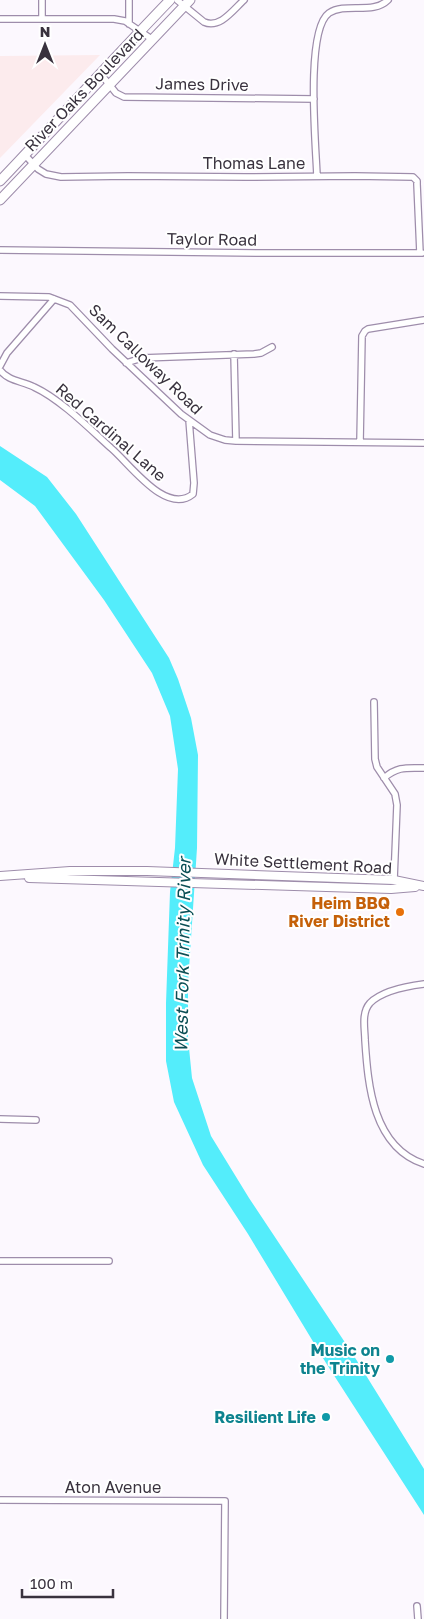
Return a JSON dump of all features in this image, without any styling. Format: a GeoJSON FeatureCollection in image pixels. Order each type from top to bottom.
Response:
{"type":"FeatureCollection","features":[{"type":"Feature","properties":{"kind":"main road","name":"River Oaks Boulevard"},"geometry":{"type":"LineString","coordinates":[[0,181],[170,0]]}},
{"type":"Feature","properties":{"kind":"main road","name":"River Oaks Boulevard"},"geometry":{"type":"LineString","coordinates":[[0,200],[153,40],[184,2]]}},
{"type":"Feature","properties":{"kind":"main road","name":"White Settlement Road"},"geometry":{"type":"LineString","coordinates":[[0,876],[70,871],[147,871],[226,873],[372,884],[391,889],[424,886]]}},
{"type":"Feature","properties":{"kind":"main road","name":"White Settlement Road"},"geometry":{"type":"LineString","coordinates":[[0,876],[225,883],[372,884],[394,880],[424,886]]}},
{"type":"Feature","properties":{"kind":"street"},"geometry":{"type":"LineString","coordinates":[[42,0],[42,19]]}},
{"type":"Feature","properties":{"kind":"street"},"geometry":{"type":"LineString","coordinates":[[129,0],[129,24]]}},
{"type":"Feature","properties":{"kind":"street"},"geometry":{"type":"LineString","coordinates":[[184,2],[204,22],[215,24],[226,17],[244,0]]}},
{"type":"Feature","properties":{"kind":"street"},"geometry":{"type":"LineString","coordinates":[[317,176],[314,79],[320,25],[329,13],[340,9],[376,6],[388,0]]}},
{"type":"Feature","properties":{"kind":"street"},"geometry":{"type":"LineString","coordinates":[[0,19],[114,19],[129,24],[153,40]]}},
{"type":"Feature","properties":{"kind":"street","name":"James Drive"},"geometry":{"type":"LineString","coordinates":[[100,73],[116,93],[124,97],[314,99]]}},
{"type":"Feature","properties":{"kind":"street","name":"Thomas Lane"},"geometry":{"type":"LineString","coordinates":[[25,155],[46,174],[61,177],[246,178],[355,176],[415,179],[417,184],[422,253]]}},
{"type":"Feature","properties":{"kind":"street","name":"Taylor Road"},"geometry":{"type":"LineString","coordinates":[[0,250],[258,254],[422,253]]}},
{"type":"Feature","properties":{"kind":"street","name":"Sam Calloway Road"},"geometry":{"type":"LineString","coordinates":[[0,296],[54,299],[70,305],[126,363],[189,420],[210,435],[236,441],[424,443]]}},
{"type":"Feature","properties":{"kind":"street"},"geometry":{"type":"LineString","coordinates":[[0,366],[7,353],[54,299]]}},
{"type":"Feature","properties":{"kind":"street"},"geometry":{"type":"LineString","coordinates":[[360,442],[362,336],[368,329],[424,320]]}},
{"type":"Feature","properties":{"kind":"street"},"geometry":{"type":"LineString","coordinates":[[126,363],[142,358],[261,353],[272,347]]}},
{"type":"Feature","properties":{"kind":"street"},"geometry":{"type":"LineString","coordinates":[[234,354],[236,441]]}},
{"type":"Feature","properties":{"kind":"street","name":"Red Cardinal Lane"},"geometry":{"type":"LineString","coordinates":[[0,370],[8,378],[33,386],[52,397],[112,448],[154,490],[176,500],[186,500],[193,494],[194,483],[189,420]]}},
{"type":"Feature","properties":{"kind":"street"},"geometry":{"type":"LineString","coordinates":[[374,702],[375,759],[377,767],[395,794],[397,805],[394,880]]}},
{"type":"Feature","properties":{"kind":"street"},"geometry":{"type":"LineString","coordinates":[[384,778],[398,768],[424,768]]}},
{"type":"Feature","properties":{"kind":"street"},"geometry":{"type":"LineString","coordinates":[[424,984],[382,995],[370,1003],[364,1016],[370,1093],[376,1115],[384,1130],[400,1151],[406,1156],[424,1164]]}},
{"type":"Feature","properties":{"kind":"street"},"geometry":{"type":"LineString","coordinates":[[0,1119],[36,1120]]}},
{"type":"Feature","properties":{"kind":"street"},"geometry":{"type":"LineString","coordinates":[[0,1260],[109,1262]]}},
{"type":"Feature","properties":{"kind":"street","name":"Aton Avenue"},"geometry":{"type":"LineString","coordinates":[[0,1500],[225,1501],[224,1619]]}},
{"type":"Feature","properties":{"kind":"street"},"geometry":{"type":"LineString","coordinates":[[417,1606],[418,1619]]}},
{"type":"Feature","properties":{"kind":"shaded area"},"geometry":{"type":"Polygon","coordinates":[[[100,55],[0,158],[0,56],[100,55]]]}},
{"type":"Feature","properties":{"kind":"water","name":"West Fork Trinity River"},"geometry":{"type":"Polygon","coordinates":[[[0,446],[47,477],[76,514],[169,658],[178,679],[191,718],[198,755],[197,848],[188,984],[188,1038],[192,1078],[211,1136],[249,1198],[354,1356],[424,1469],[424,1515],[326,1363],[248,1234],[203,1165],[174,1102],[166,1061],[170,892],[175,848],[178,769],[170,716],[152,673],[104,600],[35,506],[0,480],[0,446]]]}},
{"type":"Feature","properties":{"kind":"place","name":"Heim BBQ River District"},"geometry":{"type":"Point","coordinates":[400,912]}},
{"type":"Feature","properties":{"kind":"place","name":"Music on the Trinity"},"geometry":{"type":"Point","coordinates":[390,1359]}},
{"type":"Feature","properties":{"kind":"place","name":"Resilient Life"},"geometry":{"type":"Point","coordinates":[326,1417]}}]}
